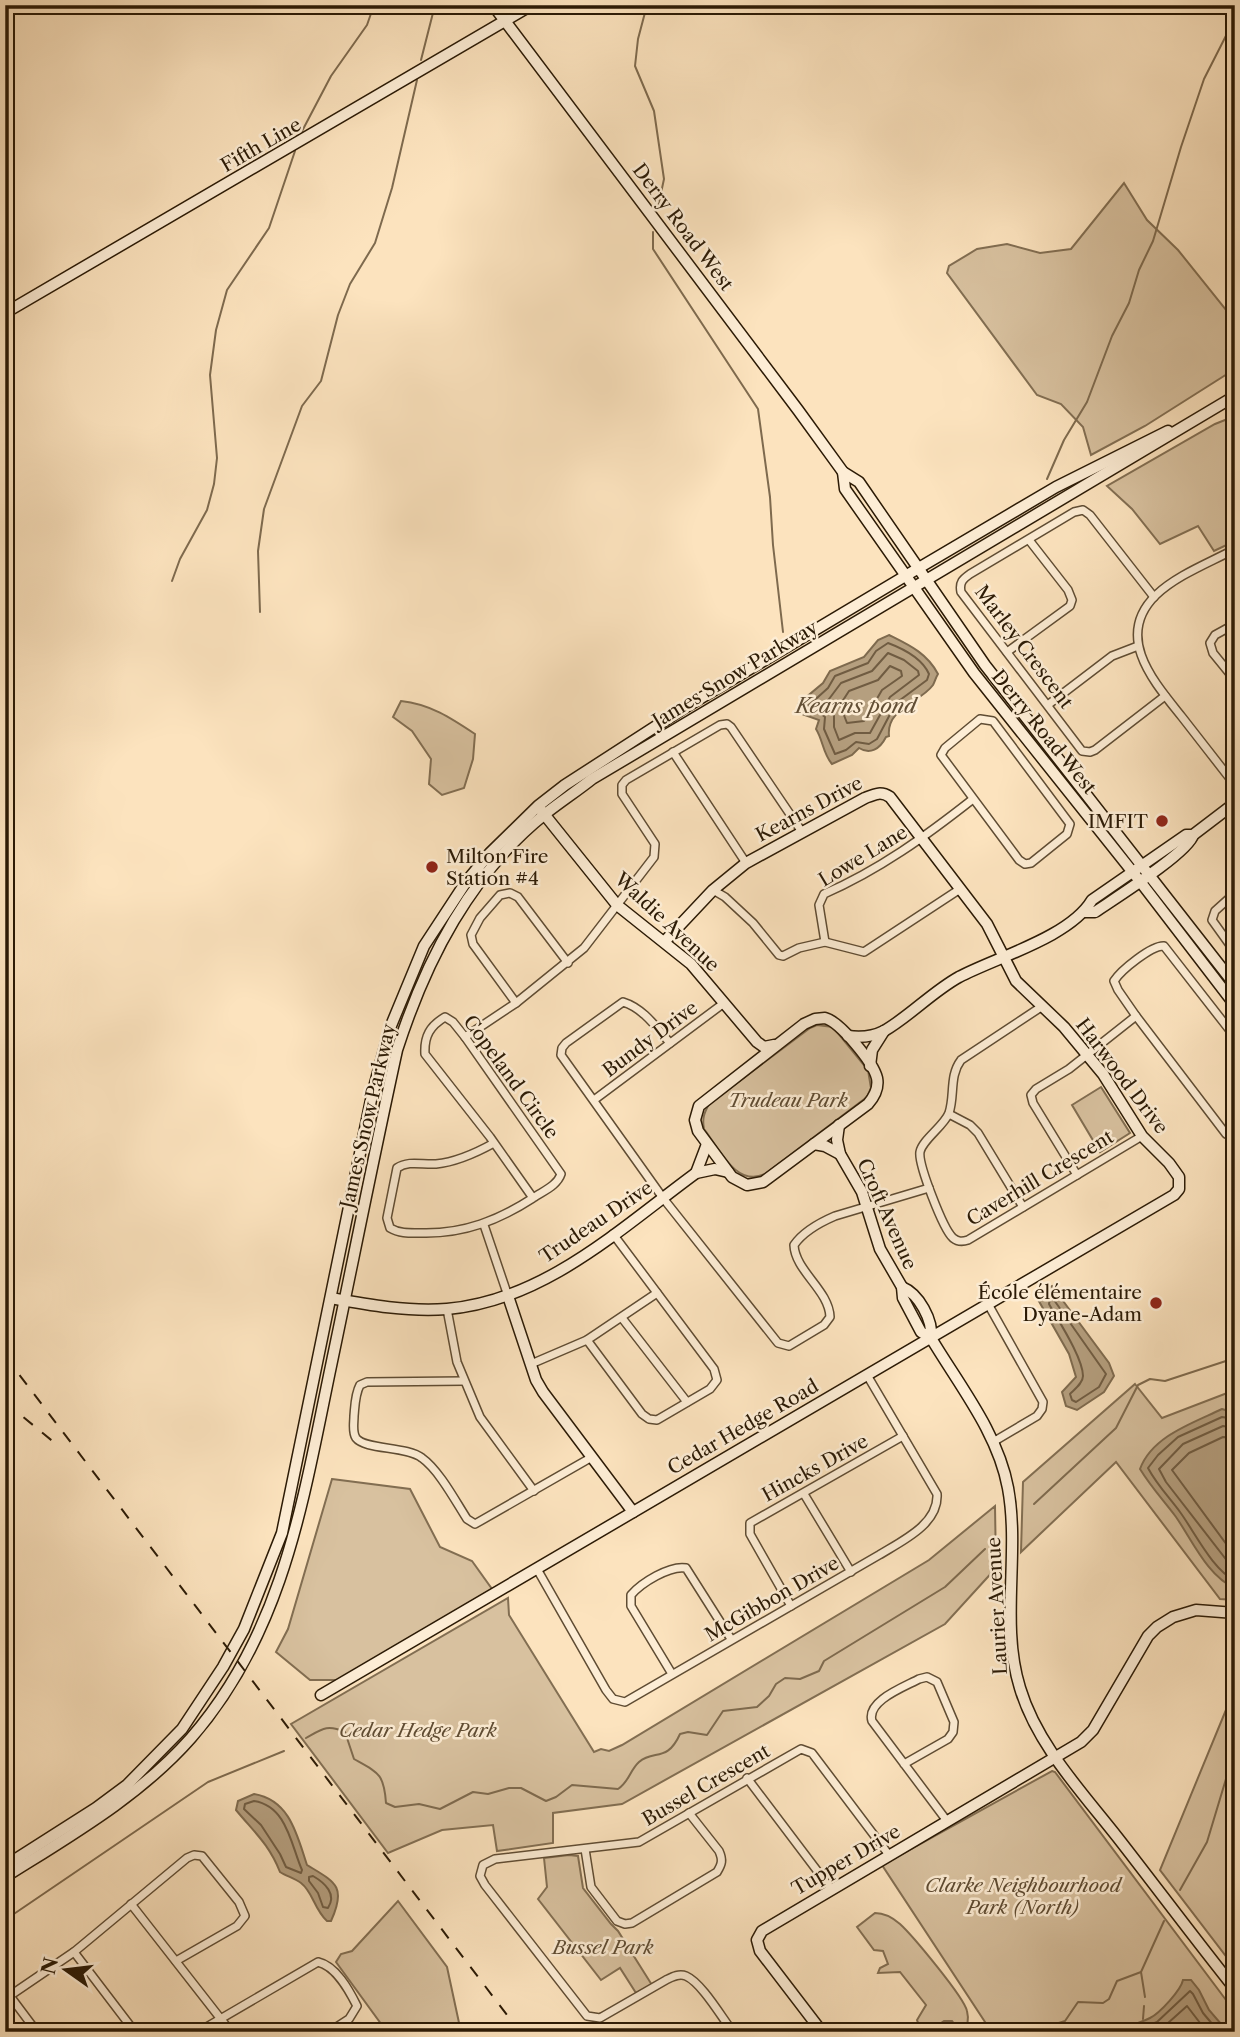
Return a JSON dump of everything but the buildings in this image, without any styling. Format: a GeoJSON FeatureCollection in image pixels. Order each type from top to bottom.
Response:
{"type":"FeatureCollection","features":[{"type":"Feature","properties":{"kind":"street","name":"Derry Road West"},"geometry":{"type":"LineString","coordinates":[[494,5],[843,472],[859,482],[985,665],[1235,985]]}},
{"type":"Feature","properties":{"kind":"street","name":"Fifth Line"},"geometry":{"type":"LineString","coordinates":[[5,313],[533,5]]}},
{"type":"Feature","properties":{"kind":"street","name":"James Snow Parkway"},"geometry":{"type":"LineString","coordinates":[[5,1866],[127,1785],[183,1729],[244,1629],[282,1533],[372,1095],[390,1028],[424,946],[466,883],[499,844],[541,810],[1235,396]]}},
{"type":"Feature","properties":{"kind":"street","name":"James Snow Parkway"},"geometry":{"type":"LineString","coordinates":[[5,1877],[125,1798],[167,1763],[203,1723],[234,1678],[264,1620],[291,1550],[313,1461],[397,1050],[412,1006],[440,942],[461,908],[505,852],[565,785],[681,710],[1056,486],[1138,444],[1167,431],[1182,429]]}},
{"type":"Feature","properties":{"kind":"street","name":"Derry Road West"},"geometry":{"type":"LineString","coordinates":[[843,472],[845,489],[974,673],[1235,1005]]}},
{"type":"Feature","properties":{"kind":"street","name":"Marley Crescent"},"geometry":{"type":"LineString","coordinates":[[1154,597],[1083,510],[1074,512],[970,574],[960,585],[961,592],[1049,704],[1078,747],[1086,752],[1090,752],[1165,696]]}},
{"type":"Feature","properties":{"kind":"street"},"geometry":{"type":"LineString","coordinates":[[1007,652],[1070,606],[1072,600],[1068,590],[1029,540]]}},
{"type":"Feature","properties":{"kind":"street"},"geometry":{"type":"LineString","coordinates":[[1235,550],[1177,581],[1154,597],[1142,618],[1138,646],[1147,671],[1235,785]]}},
{"type":"Feature","properties":{"kind":"street"},"geometry":{"type":"LineString","coordinates":[[1235,624],[1216,635],[1210,643],[1213,653],[1235,680]]}},
{"type":"Feature","properties":{"kind":"street"},"geometry":{"type":"LineString","coordinates":[[1049,704],[1112,656],[1138,646]]}},
{"type":"Feature","properties":{"kind":"street"},"geometry":{"type":"LineString","coordinates":[[980,719],[990,719],[1068,820],[1069,832],[1031,863],[1025,864],[1019,860],[973,799],[941,755],[945,748],[980,719]]}},
{"type":"Feature","properties":{"kind":"street"},"geometry":{"type":"LineString","coordinates":[[465,1037],[516,1003],[568,963],[593,939],[654,857],[655,844],[622,794],[622,785],[626,780],[720,724],[729,725],[803,832]]}},
{"type":"Feature","properties":{"kind":"street"},"geometry":{"type":"LineString","coordinates":[[673,752],[746,863]]}},
{"type":"Feature","properties":{"kind":"street","name":"Kearns Drive"},"geometry":{"type":"LineString","coordinates":[[665,941],[713,890],[746,863],[877,792],[890,797],[987,924],[1004,956]]}},
{"type":"Feature","properties":{"kind":"street"},"geometry":{"type":"LineString","coordinates":[[922,839],[973,799]]}},
{"type":"Feature","properties":{"kind":"street"},"geometry":{"type":"LineString","coordinates":[[1085,912],[1095,912],[1139,880],[1146,869],[1186,835],[1193,835],[1235,803]]}},
{"type":"Feature","properties":{"kind":"street","name":"Waldie Avenue"},"geometry":{"type":"LineString","coordinates":[[541,810],[617,905],[665,941],[707,981],[746,1032],[764,1047],[778,1044]]}},
{"type":"Feature","properties":{"kind":"street","name":"Lowe Lane"},"geometry":{"type":"LineString","coordinates":[[825,942],[819,905],[824,894],[870,873],[922,839]]}},
{"type":"Feature","properties":{"kind":"street"},"geometry":{"type":"LineString","coordinates":[[848,1036],[867,1037],[885,1030],[960,976],[1058,930],[1085,912],[1092,900],[1132,871],[1146,869]]}},
{"type":"Feature","properties":{"kind":"street"},"geometry":{"type":"LineString","coordinates":[[713,890],[747,916],[779,955],[785,956],[799,948],[825,942],[864,952],[960,889]]}},
{"type":"Feature","properties":{"kind":"street"},"geometry":{"type":"LineString","coordinates":[[516,1003],[473,944],[471,935],[480,918],[500,895],[510,893],[518,897],[568,963]]}},
{"type":"Feature","properties":{"kind":"street"},"geometry":{"type":"LineString","coordinates":[[1235,893],[1215,911],[1212,920],[1235,952]]}},
{"type":"Feature","properties":{"kind":"street"},"geometry":{"type":"LineString","coordinates":[[1235,1037],[1161,945],[1154,947],[1129,966],[1114,981],[1136,1016],[1226,1134],[1235,1136]]}},
{"type":"Feature","properties":{"kind":"street","name":"Harwood Drive"},"geometry":{"type":"LineString","coordinates":[[1004,956],[1016,981],[1064,1027],[1087,1054],[1117,1094],[1142,1136],[1169,1163],[1180,1180],[1180,1187]]}},
{"type":"Feature","properties":{"kind":"street"},"geometry":{"type":"LineString","coordinates":[[670,1043],[642,1013],[623,1002],[566,1043],[561,1055],[663,1198],[775,1340],[785,1346],[824,1325],[830,1317],[827,1304],[796,1255],[796,1242],[825,1220],[929,1188]]}},
{"type":"Feature","properties":{"kind":"street","name":"Bundy Drive"},"geometry":{"type":"LineString","coordinates":[[594,1100],[724,1003]]}},
{"type":"Feature","properties":{"kind":"street"},"geometry":{"type":"LineString","coordinates":[[1023,1207],[978,1133],[970,1125],[949,1114],[954,1074],[961,1060],[1041,1007]]}},
{"type":"Feature","properties":{"kind":"street"},"geometry":{"type":"LineString","coordinates":[[1077,1175],[1033,1103],[1031,1095],[1036,1088],[1069,1069],[1136,1016]]}},
{"type":"Feature","properties":{"kind":"street","name":"Copeland Circle"},"geometry":{"type":"LineString","coordinates":[[494,1143],[458,1160],[436,1164],[408,1163],[400,1166],[395,1172],[387,1218],[390,1228],[407,1233],[439,1234],[484,1225],[509,1214],[533,1198],[554,1184],[559,1179],[560,1170],[465,1037],[453,1022],[445,1017],[428,1032],[424,1043],[425,1054],[494,1143],[533,1198]]}},
{"type":"Feature","properties":{"kind":"street"},"geometry":{"type":"LineString","coordinates":[[820,1018],[835,1021],[848,1036],[877,1078],[874,1096],[868,1104],[758,1184],[741,1184],[728,1172],[696,1126],[695,1115],[699,1106],[809,1021],[820,1018]]}},
{"type":"Feature","properties":{"kind":"street"},"geometry":{"type":"LineString","coordinates":[[870,1066],[872,1051],[885,1030]]}},
{"type":"Feature","properties":{"kind":"street"},"geometry":{"type":"LineString","coordinates":[[746,1032],[753,1055],[749,1066]]}},
{"type":"Feature","properties":{"kind":"street","name":"Caverhill Crescent"},"geometry":{"type":"LineString","coordinates":[[949,1114],[921,1149],[920,1157],[940,1216],[948,1232],[957,1241],[968,1240],[1142,1136]]}},
{"type":"Feature","properties":{"kind":"street","name":"Croft Avenue"},"geometry":{"type":"LineString","coordinates":[[839,1125],[837,1140],[840,1154],[868,1208],[880,1249],[902,1287],[903,1298],[921,1332],[931,1338]]}},
{"type":"Feature","properties":{"kind":"street"},"geometry":{"type":"LineString","coordinates":[[696,1173],[707,1144]]}},
{"type":"Feature","properties":{"kind":"street","name":"Croft Avenue"},"geometry":{"type":"LineString","coordinates":[[814,1144],[840,1154]]}},
{"type":"Feature","properties":{"kind":"street"},"geometry":{"type":"LineString","coordinates":[[696,1173],[715,1170],[728,1172]]}},
{"type":"Feature","properties":{"kind":"street","name":"Trudeau Drive"},"geometry":{"type":"LineString","coordinates":[[331,1298],[395,1308],[447,1309],[508,1296],[579,1259],[696,1173]]}},
{"type":"Feature","properties":{"kind":"street","name":"Cedar Hedge Road"},"geometry":{"type":"LineString","coordinates":[[321,1695],[1174,1195],[1180,1187]]}},
{"type":"Feature","properties":{"kind":"street"},"geometry":{"type":"LineString","coordinates":[[484,1225],[543,1392],[633,1513]]}},
{"type":"Feature","properties":{"kind":"street"},"geometry":{"type":"LineString","coordinates":[[587,1340],[645,1417],[657,1420],[715,1385],[717,1374],[613,1234]]}},
{"type":"Feature","properties":{"kind":"street"},"geometry":{"type":"LineString","coordinates":[[531,1364],[587,1340],[657,1293]]}},
{"type":"Feature","properties":{"kind":"street"},"geometry":{"type":"LineString","coordinates":[[988,1304],[1044,1402],[1037,1416],[993,1442]]}},
{"type":"Feature","properties":{"kind":"street"},"geometry":{"type":"LineString","coordinates":[[447,1309],[453,1345],[464,1381],[480,1417],[534,1491]]}},
{"type":"Feature","properties":{"kind":"street"},"geometry":{"type":"LineString","coordinates":[[622,1318],[687,1402]]}},
{"type":"Feature","properties":{"kind":"street","name":"Laurier Avenue"},"geometry":{"type":"LineString","coordinates":[[931,1338],[993,1442],[1001,1461],[1010,1504],[1015,1667],[1029,1712],[1056,1758],[1235,1989]]}},
{"type":"Feature","properties":{"kind":"street","name":"McGibbon Drive"},"geometry":{"type":"LineString","coordinates":[[537,1569],[606,1690],[614,1699],[628,1701],[850,1572],[916,1532],[935,1511],[937,1494],[867,1375]]}},
{"type":"Feature","properties":{"kind":"street"},"geometry":{"type":"LineString","coordinates":[[464,1381],[367,1382],[360,1385],[353,1429],[356,1438],[363,1443],[420,1456],[429,1464],[471,1523],[480,1522],[592,1457]]}},
{"type":"Feature","properties":{"kind":"street","name":"Hincks Drive"},"geometry":{"type":"LineString","coordinates":[[791,1606],[750,1534],[752,1522],[903,1436]]}},
{"type":"Feature","properties":{"kind":"street"},"geometry":{"type":"LineString","coordinates":[[804,1494],[850,1572]]}},
{"type":"Feature","properties":{"kind":"street"},"geometry":{"type":"LineString","coordinates":[[672,1674],[631,1606],[631,1595],[641,1586],[669,1570],[686,1568],[731,1639]]}},
{"type":"Feature","properties":{"kind":"street","name":"Tupper Drive"},"geometry":{"type":"LineString","coordinates":[[822,2032],[760,1951],[757,1940],[766,1927],[1081,1742],[1093,1730],[1148,1636],[1157,1627],[1176,1615],[1196,1610],[1235,1613]]}},
{"type":"Feature","properties":{"kind":"street"},"geometry":{"type":"LineString","coordinates":[[905,1764],[948,1739],[953,1732],[954,1722],[937,1682],[927,1677],[916,1680],[875,1703],[871,1711],[872,1721],[947,1821]]}},
{"type":"Feature","properties":{"kind":"street","name":"Bussel Crescent"},"geometry":{"type":"LineString","coordinates":[[733,2032],[698,1986],[685,1975],[676,1975],[600,2018],[587,2016],[480,1875],[482,1865],[495,1859],[639,1842],[796,1750],[812,1753],[889,1855]]}},
{"type":"Feature","properties":{"kind":"street"},"geometry":{"type":"LineString","coordinates":[[747,1778],[831,1889]]}},
{"type":"Feature","properties":{"kind":"street"},"geometry":{"type":"LineString","coordinates":[[585,1849],[591,1887],[617,1921],[632,1923],[717,1872],[721,1865],[719,1852],[689,1813]]}},
{"type":"Feature","properties":{"kind":"street"},"geometry":{"type":"LineString","coordinates":[[37,2032],[8,1998],[74,1952],[187,1858],[202,1856],[239,1902],[245,1916],[237,1926],[176,1961]]}},
{"type":"Feature","properties":{"kind":"street"},"geometry":{"type":"LineString","coordinates":[[131,1904],[231,2032]]}},
{"type":"Feature","properties":{"kind":"street"},"geometry":{"type":"LineString","coordinates":[[74,1952],[135,2032]]}},
{"type":"Feature","properties":{"kind":"street"},"geometry":{"type":"LineString","coordinates":[[198,2032],[318,1962],[334,1972],[357,2007],[349,2019],[329,2032]]}},
{"type":"Feature","properties":{"kind":"green space"},"geometry":{"type":"Polygon","coordinates":[[[1124,183],[1147,220],[1178,250],[1235,321],[1235,369],[1145,426],[1091,455],[1083,427],[1061,404],[1037,395],[947,273],[949,266],[977,249],[1007,244],[1040,253],[1071,249],[1124,183]]]}},
{"type":"Feature","properties":{"kind":"green space"},"geometry":{"type":"Polygon","coordinates":[[[1235,416],[1235,541],[1214,551],[1198,526],[1160,544],[1132,509],[1107,486],[1215,424],[1235,416]]]}},
{"type":"Feature","properties":{"kind":"green space"},"geometry":{"type":"Polygon","coordinates":[[[401,701],[449,717],[475,734],[473,759],[464,788],[442,795],[429,784],[431,759],[412,731],[393,717],[401,701]]]}},
{"type":"Feature","properties":{"kind":"green space","name":"Trudeau Park"},"geometry":{"type":"Polygon","coordinates":[[[817,1025],[833,1027],[868,1070],[871,1088],[867,1097],[765,1174],[745,1176],[729,1164],[704,1129],[703,1119],[707,1107],[817,1025]]]}},
{"type":"Feature","properties":{"kind":"green space"},"geometry":{"type":"Polygon","coordinates":[[[1101,1087],[1130,1133],[1100,1152],[1072,1105],[1101,1087]]]}},
{"type":"Feature","properties":{"kind":"green space"},"geometry":{"type":"Polygon","coordinates":[[[1135,1384],[1162,1418],[1235,1390],[1235,1600],[1220,1599],[1116,1462],[1021,1552],[1023,1482],[1135,1384]]]}},
{"type":"Feature","properties":{"kind":"green space"},"geometry":{"type":"Polygon","coordinates":[[[332,1479],[410,1489],[440,1547],[472,1561],[492,1589],[340,1680],[310,1680],[276,1652],[288,1629],[332,1479]]]}},
{"type":"Feature","properties":{"kind":"green space","name":"Cedar Hedge Park"},"geometry":{"type":"Polygon","coordinates":[[[995,1506],[996,1568],[945,1624],[622,1804],[553,1813],[553,1843],[497,1851],[493,1825],[442,1830],[388,1853],[291,1724],[508,1598],[509,1615],[594,1752],[601,1749],[609,1751],[929,1560],[995,1506]]]}},
{"type":"Feature","properties":{"kind":"green space"},"geometry":{"type":"Polygon","coordinates":[[[1235,1688],[1235,1968],[1160,1870],[1235,1688]]]}},
{"type":"Feature","properties":{"kind":"green space","name":"Clarke Neighbourhood Park (North)"},"geometry":{"type":"Polygon","coordinates":[[[1052,1771],[1235,2012],[1235,2032],[978,2032],[987,2025],[882,1865],[1052,1771]]]}},
{"type":"Feature","properties":{"kind":"green space","name":"Bussel Park"},"geometry":{"type":"Polygon","coordinates":[[[578,1856],[583,1888],[618,1931],[652,1985],[636,1993],[620,1968],[601,1980],[538,1899],[547,1887],[544,1858],[578,1856]]]}},
{"type":"Feature","properties":{"kind":"green space"},"geometry":{"type":"Polygon","coordinates":[[[398,1901],[447,1967],[461,2032],[387,2032],[336,1962],[341,1954],[352,1951],[398,1901]]]}},
{"type":"Feature","properties":{"kind":"green space"},"geometry":{"type":"Polygon","coordinates":[[[875,1913],[888,1916],[900,1924],[948,1980],[967,2011],[968,2022],[963,2032],[960,2032],[952,2021],[944,2021],[931,2030],[924,2024],[919,2025],[917,2020],[926,2005],[900,1972],[878,1973],[880,1968],[888,1964],[883,1951],[874,1950],[857,1927],[875,1913]]]}},
{"type":"Feature","properties":{"kind":"water","name":"Kearns pond"},"geometry":{"type":"Polygon","coordinates":[[[889,635],[923,655],[938,674],[927,691],[898,712],[889,727],[889,736],[878,748],[867,751],[859,748],[852,755],[832,764],[816,729],[819,720],[799,713],[798,704],[823,683],[830,671],[864,657],[878,640],[889,635]]]}},
{"type":"Feature","properties":{"kind":"water"},"geometry":{"type":"Polygon","coordinates":[[[1052,1286],[1109,1363],[1114,1376],[1104,1392],[1077,1410],[1066,1406],[1062,1392],[1076,1377],[1069,1354],[1036,1296],[1052,1286]]]}},
{"type":"Feature","properties":{"kind":"water"},"geometry":{"type":"Polygon","coordinates":[[[1222,1409],[1235,1413],[1235,1588],[1225,1583],[1209,1567],[1140,1469],[1154,1448],[1164,1439],[1186,1425],[1222,1409]]]}},
{"type":"Feature","properties":{"kind":"water"},"geometry":{"type":"Polygon","coordinates":[[[254,1794],[276,1803],[284,1811],[295,1831],[307,1865],[335,1886],[338,1900],[331,1921],[327,1921],[319,1911],[305,1887],[280,1872],[266,1846],[236,1810],[238,1801],[254,1794]]]}},
{"type":"Feature","properties":{"kind":"water"},"geometry":{"type":"Polygon","coordinates":[[[1183,1980],[1191,1980],[1209,2010],[1228,2032],[1119,2032],[1154,2015],[1174,1995],[1183,1980]]]}},
{"type":"Feature","properties":{"kind":"waterway"},"geometry":{"type":"LineString","coordinates":[[300,135],[331,76],[367,25],[374,5]]}},
{"type":"Feature","properties":{"kind":"waterway"},"geometry":{"type":"LineString","coordinates":[[421,60],[435,5]]}},
{"type":"Feature","properties":{"kind":"waterway"},"geometry":{"type":"LineString","coordinates":[[647,5],[638,39],[635,66],[654,111],[664,179],[658,207]]}},
{"type":"Feature","properties":{"kind":"waterway"},"geometry":{"type":"LineString","coordinates":[[1047,479],[1064,440],[1087,402],[1112,336],[1129,303],[1139,270],[1153,241],[1204,79],[1235,18]]}},
{"type":"Feature","properties":{"kind":"waterway"},"geometry":{"type":"LineString","coordinates":[[260,612],[258,551],[264,509],[302,406],[321,381],[338,315],[350,284],[375,243],[392,188],[417,80]]}},
{"type":"Feature","properties":{"kind":"waterway"},"geometry":{"type":"LineString","coordinates":[[172,581],[180,559],[207,510],[214,484],[217,458],[210,375],[216,330],[227,290],[269,228],[295,151]]}},
{"type":"Feature","properties":{"kind":"waterway"},"geometry":{"type":"LineString","coordinates":[[653,232],[653,249],[758,409],[770,497],[783,632]]}},
{"type":"Feature","properties":{"kind":"waterway"},"geometry":{"type":"LineString","coordinates":[[1034,1504],[1116,1428],[1138,1385],[1150,1379],[1165,1381],[1235,1358]]}},
{"type":"Feature","properties":{"kind":"waterway"},"geometry":{"type":"LineString","coordinates":[[306,1738],[325,1729],[334,1728],[345,1732],[354,1759],[379,1775],[384,1786],[386,1803],[395,1807],[419,1804],[440,1809],[473,1792],[488,1794],[509,1788],[521,1788],[546,1801],[572,1785],[618,1789],[639,1762],[670,1749],[680,1734],[688,1732],[707,1735],[723,1711],[757,1707],[769,1696],[776,1684],[785,1678],[800,1679],[819,1671],[824,1661],[945,1587],[985,1549]]}},
{"type":"Feature","properties":{"kind":"waterway"},"geometry":{"type":"LineString","coordinates":[[1180,1890],[1207,1842],[1235,1749]]}},
{"type":"Feature","properties":{"kind":"waterway"},"geometry":{"type":"LineString","coordinates":[[5,1920],[208,1782],[284,1751]]}},
{"type":"Feature","properties":{"kind":"waterway"},"geometry":{"type":"LineString","coordinates":[[1145,1997],[1141,1972],[1164,1921]]}},
{"type":"Feature","properties":{"kind":"waterway"},"geometry":{"type":"LineString","coordinates":[[1037,2032],[1065,2021],[1078,2002],[1103,2003],[1109,1999],[1117,1981],[1141,1972]]}},
{"type":"Feature","properties":{"kind":"waterway"},"geometry":{"type":"LineString","coordinates":[[1143,2019],[1144,2006]]}},
{"type":"Feature","properties":{"kind":"railway"},"geometry":{"type":"LineString","coordinates":[[5,1356],[520,2032]]}},
{"type":"Feature","properties":{"kind":"railway"},"geometry":{"type":"LineString","coordinates":[[5,1402],[56,1444]]}},
{"type":"Feature","properties":{"kind":"place","name":"IMFIT"},"geometry":{"type":"Point","coordinates":[1162,821]}},
{"type":"Feature","properties":{"kind":"place","name":"Milton Fire Station #4"},"geometry":{"type":"Point","coordinates":[432,867]}},
{"type":"Feature","properties":{"kind":"place","name":"École élémentaire Dyane-Adam"},"geometry":{"type":"Point","coordinates":[1156,1303]}}]}
